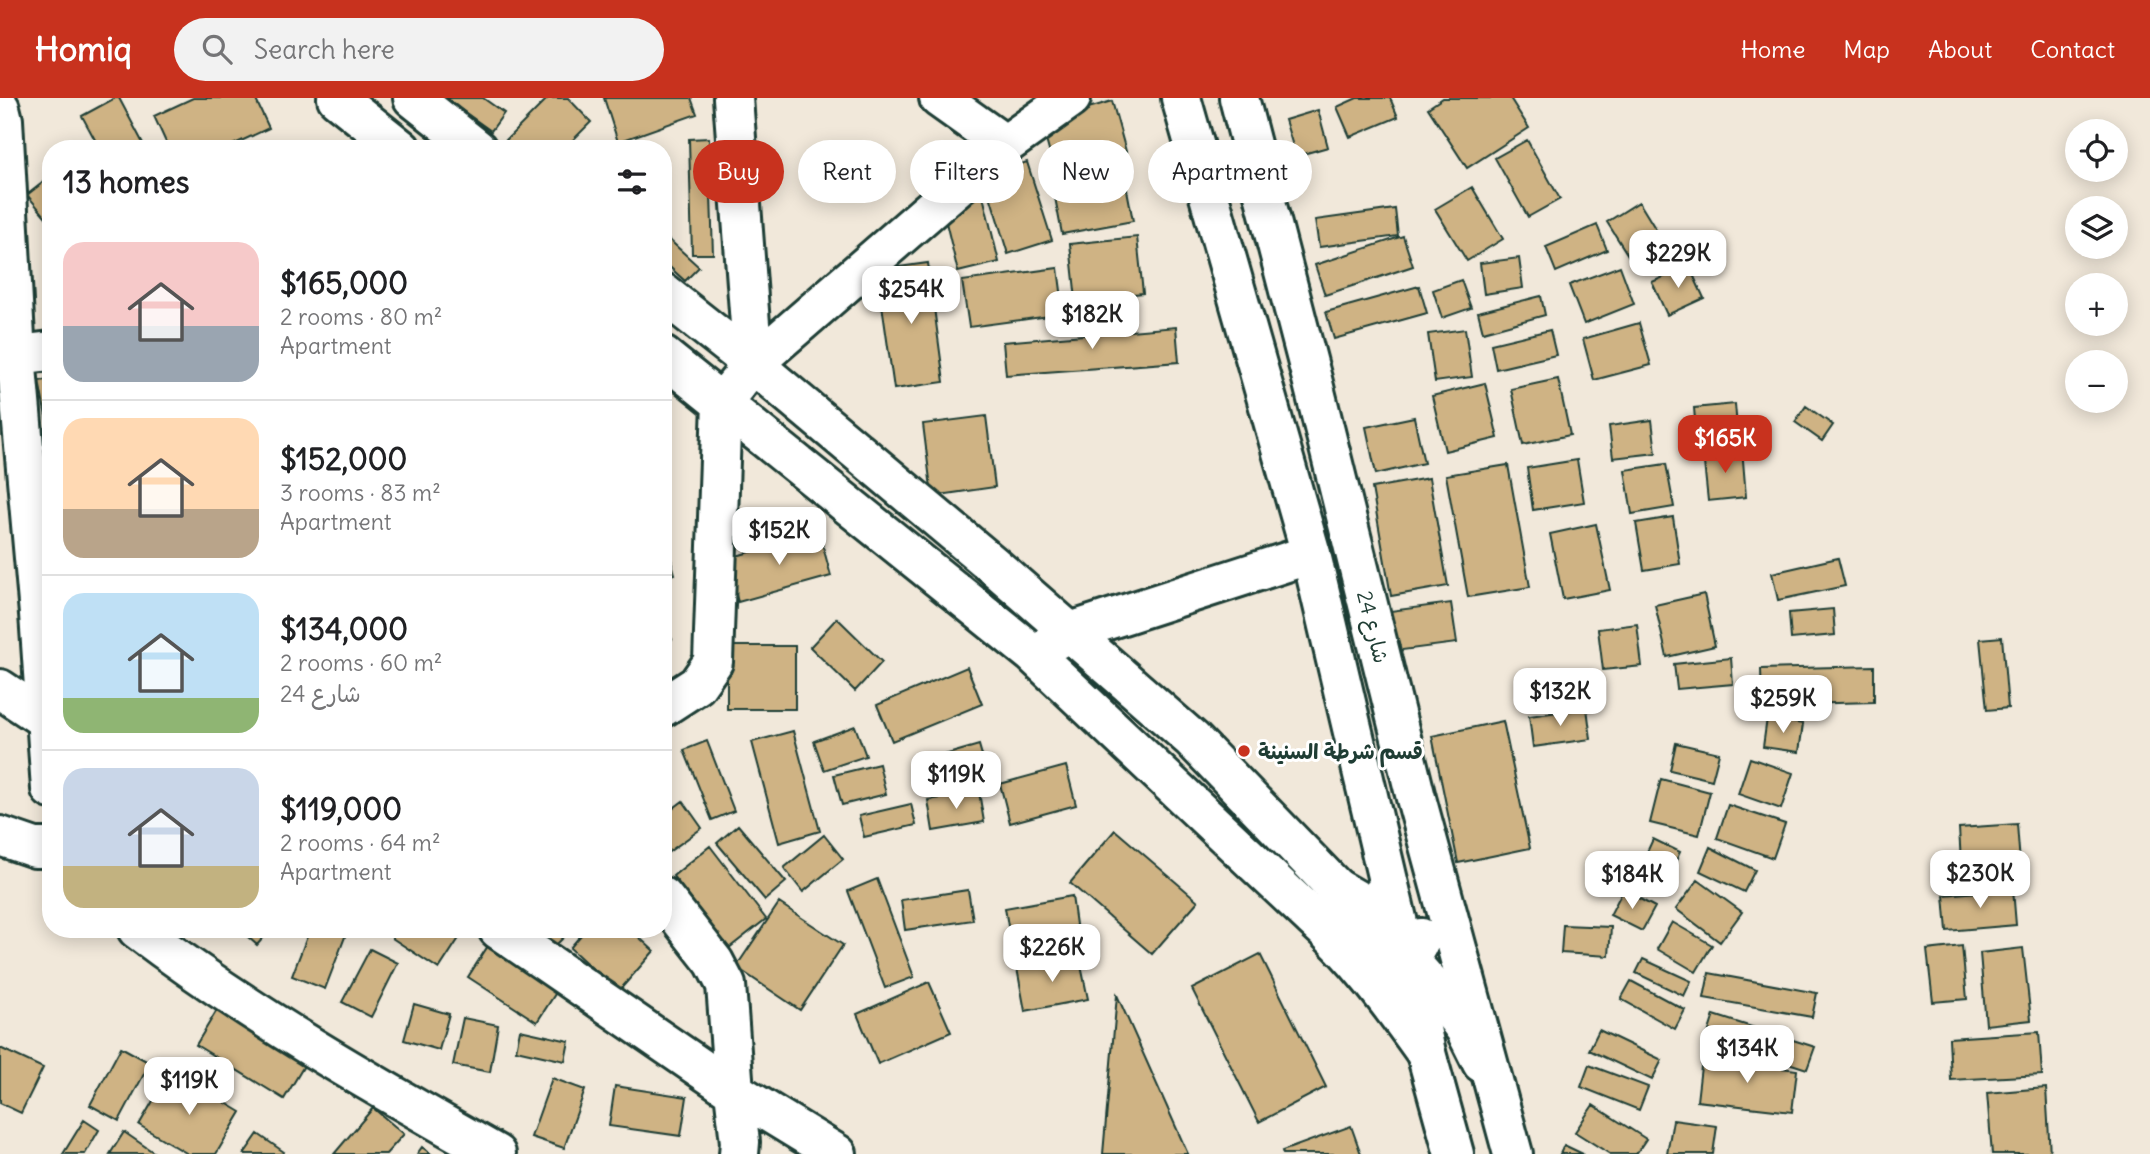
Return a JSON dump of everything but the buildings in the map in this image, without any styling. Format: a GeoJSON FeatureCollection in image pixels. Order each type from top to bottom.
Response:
{"type":"FeatureCollection","features":[{"type":"Feature","properties":{"kind":"street"},"geometry":{"type":"LineString","coordinates":[[337,98],[390,140]]}},
{"type":"Feature","properties":{"kind":"street"},"geometry":{"type":"LineString","coordinates":[[413,98],[466,140]]}},
{"type":"Feature","properties":{"kind":"street"},"geometry":{"type":"LineString","coordinates":[[733,98],[753,364]]}},
{"type":"Feature","properties":{"kind":"street"},"geometry":{"type":"LineString","coordinates":[[939,98],[998,140]]}},
{"type":"Feature","properties":{"kind":"street"},"geometry":{"type":"LineString","coordinates":[[1012,140],[1072,98]]}},
{"type":"Feature","properties":{"kind":"street","name":"شارع 24"},"geometry":{"type":"LineString","coordinates":[[1181,98],[1311,554],[1426,1053],[1454,1154]]}},
{"type":"Feature","properties":{"kind":"street","name":"شارع 24"},"geometry":{"type":"LineString","coordinates":[[1239,98],[1312,379],[1412,786],[1513,1154]]}},
{"type":"Feature","properties":{"kind":"street"},"geometry":{"type":"LineString","coordinates":[[0,108],[22,355],[42,666]]}},
{"type":"Feature","properties":{"kind":"street"},"geometry":{"type":"LineString","coordinates":[[672,701],[697,685],[713,662],[722,402],[753,364],[938,203]]}},
{"type":"Feature","properties":{"kind":"street"},"geometry":{"type":"LineString","coordinates":[[672,300],[753,364],[1070,632],[1192,739],[1439,994],[1465,1029],[1492,1082]]}},
{"type":"Feature","properties":{"kind":"street"},"geometry":{"type":"LineString","coordinates":[[672,363],[1032,653],[1339,941],[1376,984],[1426,1053]]}},
{"type":"Feature","properties":{"kind":"street"},"geometry":{"type":"LineString","coordinates":[[1032,653],[1070,632],[1311,554]]}},
{"type":"Feature","properties":{"kind":"street"},"geometry":{"type":"LineString","coordinates":[[0,689],[42,717]]}},
{"type":"Feature","properties":{"kind":"street"},"geometry":{"type":"LineString","coordinates":[[0,836],[34,848],[42,848]]}},
{"type":"Feature","properties":{"kind":"street"},"geometry":{"type":"LineString","coordinates":[[1339,941],[1383,959],[1406,957],[1415,951],[1423,934],[1433,906],[1437,876]]}},
{"type":"Feature","properties":{"kind":"street"},"geometry":{"type":"LineString","coordinates":[[1325,877],[1362,903],[1374,903],[1389,888]]}},
{"type":"Feature","properties":{"kind":"street"},"geometry":{"type":"LineString","coordinates":[[1289,895],[1325,877]]}},
{"type":"Feature","properties":{"kind":"street"},"geometry":{"type":"LineString","coordinates":[[672,908],[715,962],[726,985],[739,1154]]}},
{"type":"Feature","properties":{"kind":"street"},"geometry":{"type":"LineString","coordinates":[[148,938],[193,972],[378,1087],[496,1154]]}},
{"type":"Feature","properties":{"kind":"street"},"geometry":{"type":"LineString","coordinates":[[511,938],[734,1091],[837,1154]]}},
{"type":"Feature","properties":{"kind":"place","name":"قسم شرطة السنينة"},"geometry":{"type":"Point","coordinates":[1244,751]}}]}
